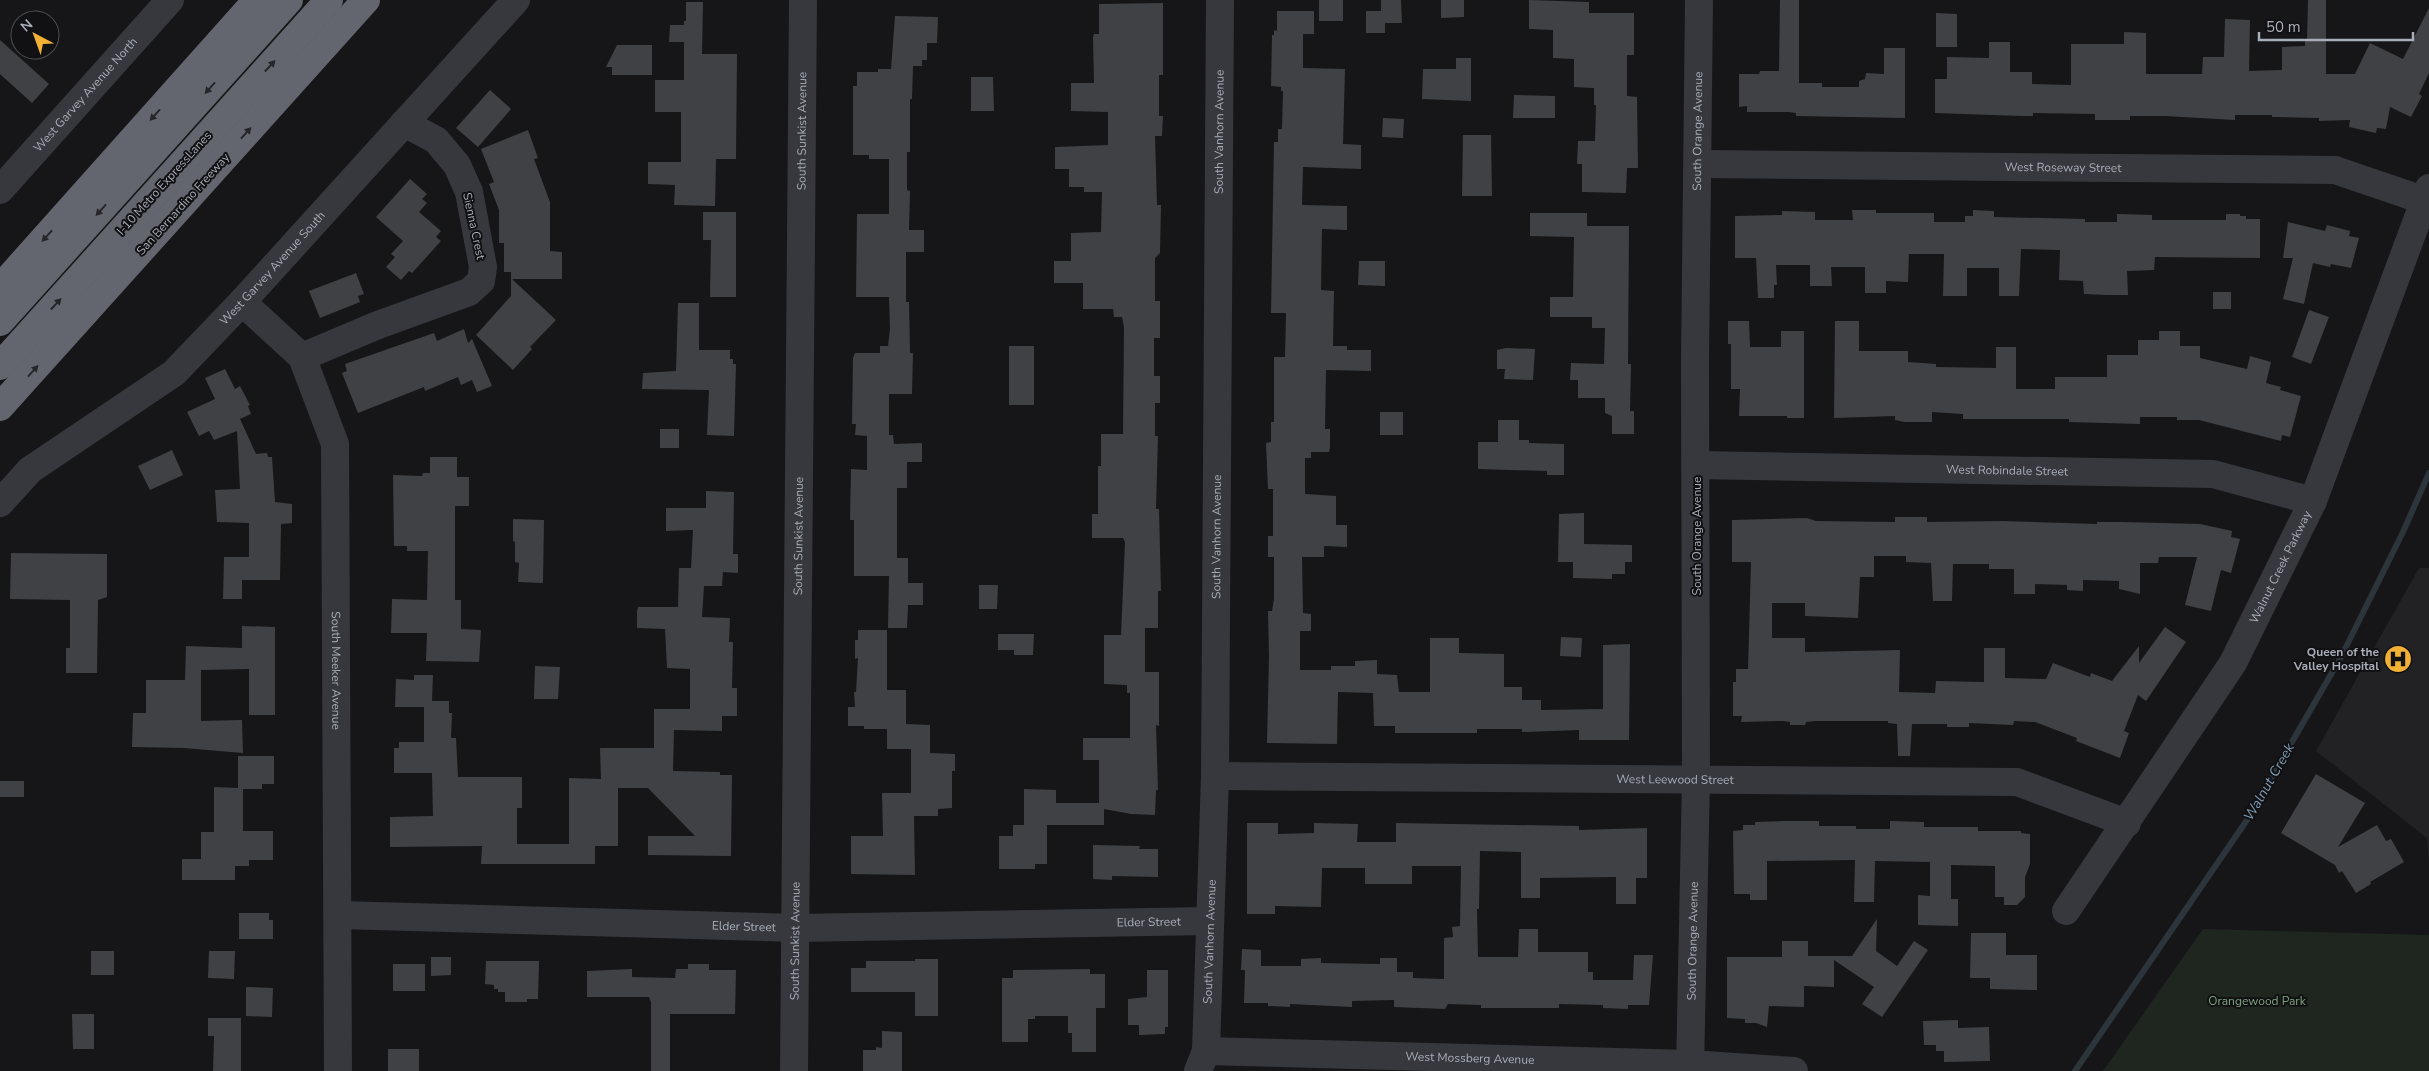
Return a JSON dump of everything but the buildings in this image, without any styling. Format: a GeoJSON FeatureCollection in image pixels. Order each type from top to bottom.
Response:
{"type":"FeatureCollection","features":[{"type":"Feature","properties":{"kind":"highway"},"geometry":{"type":"LineString","coordinates":[[0,288],[257,0]]}},
{"type":"Feature","properties":{"kind":"highway"},"geometry":{"type":"LineString","coordinates":[[0,322],[289,0]]}},
{"type":"Feature","properties":{"kind":"highway","name":"I-10 Metro ExpressLanes"},"geometry":{"type":"LineString","coordinates":[[0,366],[329,0]]}},
{"type":"Feature","properties":{"kind":"highway","name":"San Bernardino Freeway"},"geometry":{"type":"LineString","coordinates":[[0,407],[366,0]]}},
{"type":"Feature","properties":{"kind":"street","name":"West Garvey Avenue North"},"geometry":{"type":"LineString","coordinates":[[0,190],[170,0]]}},
{"type":"Feature","properties":{"kind":"street","name":"West Garvey Avenue South"},"geometry":{"type":"LineString","coordinates":[[0,503],[30,470],[174,373],[242,302],[516,0]]}},
{"type":"Feature","properties":{"kind":"street","name":"South Sunkist Avenue"},"geometry":{"type":"LineString","coordinates":[[794,1071],[803,0]]}},
{"type":"Feature","properties":{"kind":"street","name":"South Vanhorn Avenue"},"geometry":{"type":"LineString","coordinates":[[1202,1061],[1215,776],[1220,0]]}},
{"type":"Feature","properties":{"kind":"street","name":"South Orange Avenue"},"geometry":{"type":"LineString","coordinates":[[1690,1067],[1696,778],[1697,465],[1695,361],[1699,0]]}},
{"type":"Feature","properties":{"kind":"street","name":"Sienna Crest"},"geometry":{"type":"LineString","coordinates":[[302,358],[378,325],[469,292],[481,281],[483,267],[469,192],[457,165],[436,140],[404,123]]}},
{"type":"Feature","properties":{"kind":"street","name":"West Roseway Street"},"geometry":{"type":"LineString","coordinates":[[1698,164],[2335,170],[2426,194]]}},
{"type":"Feature","properties":{"kind":"street","name":"Walnut Creek Parkway"},"geometry":{"type":"LineString","coordinates":[[2066,911],[2234,664],[2313,501],[2426,194]]}},
{"type":"Feature","properties":{"kind":"street","name":"South Meeker Avenue"},"geometry":{"type":"LineString","coordinates":[[242,302],[302,358],[336,444],[338,1071]]}},
{"type":"Feature","properties":{"kind":"street","name":"West Robindale Street"},"geometry":{"type":"LineString","coordinates":[[1697,465],[2213,474],[2313,501]]}},
{"type":"Feature","properties":{"kind":"street","name":"West Leewood Street"},"geometry":{"type":"LineString","coordinates":[[1215,776],[1696,778],[2018,782],[2127,823]]}},
{"type":"Feature","properties":{"kind":"street","name":"Elder Street"},"geometry":{"type":"LineString","coordinates":[[339,915],[796,928],[1209,920]]}},
{"type":"Feature","properties":{"kind":"street","name":"West Mossberg Avenue"},"geometry":{"type":"LineString","coordinates":[[1202,1061],[1690,1067],[1794,1071]]}},
{"type":"Feature","properties":{"kind":"shaded area","name":"Queen of the Valley Hospital"},"geometry":{"type":"Polygon","coordinates":[[[2419,568],[2429,568],[2429,864],[2427,838],[2316,751],[2419,568]]]}},
{"type":"Feature","properties":{"kind":"green space","name":"Orangewood Park"},"geometry":{"type":"Polygon","coordinates":[[[2203,929],[2429,935],[2429,1071],[2103,1071],[2203,929]]]}},
{"type":"Feature","properties":{"kind":"waterway","name":"Walnut Creek"},"geometry":{"type":"LineString","coordinates":[[2075,1071],[2247,820],[2341,657],[2403,532],[2429,473]]}},
{"type":"Feature","properties":{"kind":"place","name":"Queen of the Valley Hospital"},"geometry":{"type":"Point","coordinates":[2398,659]}}]}
